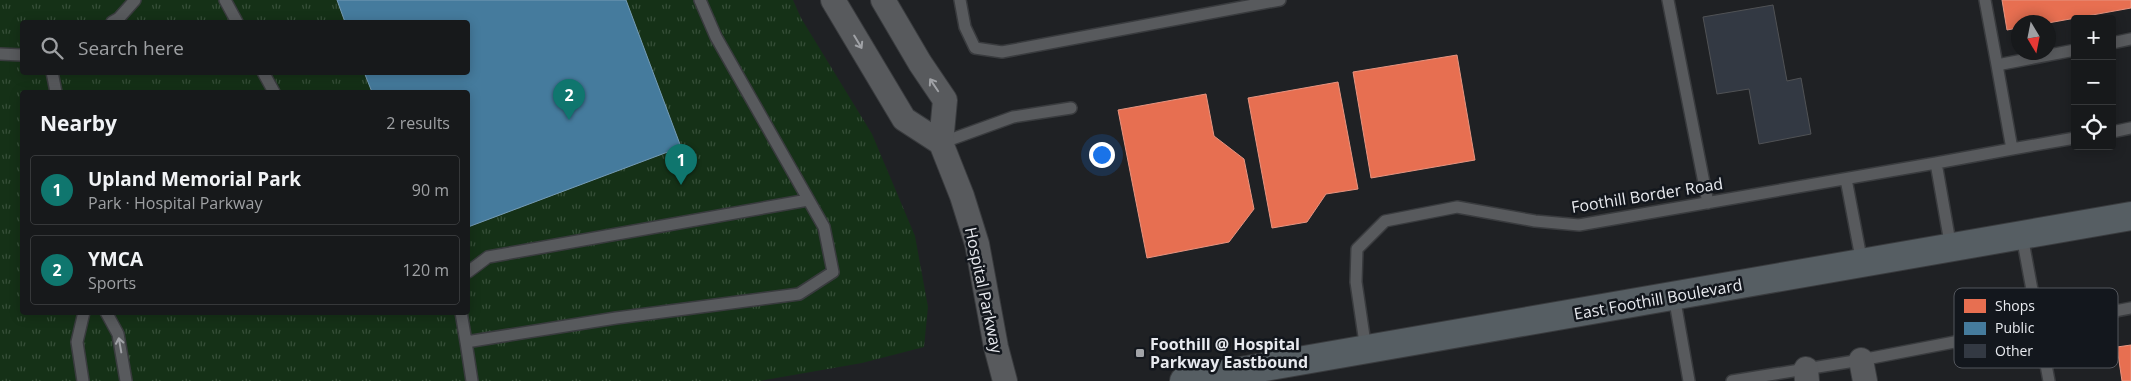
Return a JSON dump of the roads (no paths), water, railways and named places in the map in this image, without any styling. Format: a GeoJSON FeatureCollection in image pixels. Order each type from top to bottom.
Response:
{"type":"FeatureCollection","features":[{"type":"Feature","properties":{"kind":"main road","name":"East Foothill Boulevard"},"geometry":{"type":"LineString","coordinates":[[1184,381],[2131,216]]}},
{"type":"Feature","properties":{"kind":"street"},"geometry":{"type":"LineString","coordinates":[[833,0],[904,119],[941,143]]}},
{"type":"Feature","properties":{"kind":"street","name":"Hospital Parkway"},"geometry":{"type":"LineString","coordinates":[[883,0],[945,100],[941,143],[962,196],[977,244],[996,347],[1005,381]]}},
{"type":"Feature","properties":{"kind":"lane"},"geometry":{"type":"LineString","coordinates":[[116,20],[135,0]]}},
{"type":"Feature","properties":{"kind":"lane"},"geometry":{"type":"LineString","coordinates":[[225,0],[236,20]]}},
{"type":"Feature","properties":{"kind":"lane"},"geometry":{"type":"LineString","coordinates":[[466,342],[616,318],[799,294],[833,272],[824,227],[716,37],[700,0]]}},
{"type":"Feature","properties":{"kind":"lane"},"geometry":{"type":"LineString","coordinates":[[960,0],[965,27],[975,48],[1002,52],[1280,0]]}},
{"type":"Feature","properties":{"kind":"lane"},"geometry":{"type":"LineString","coordinates":[[1668,0],[1708,203]]}},
{"type":"Feature","properties":{"kind":"lane"},"geometry":{"type":"LineString","coordinates":[[1985,0],[2012,149]]}},
{"type":"Feature","properties":{"kind":"lane"},"geometry":{"type":"LineString","coordinates":[[2116,42],[2131,39]]}},
{"type":"Feature","properties":{"kind":"lane"},"geometry":{"type":"LineString","coordinates":[[1998,65],[2071,51]]}},
{"type":"Feature","properties":{"kind":"lane"},"geometry":{"type":"LineString","coordinates":[[0,54],[20,55]]}},
{"type":"Feature","properties":{"kind":"lane"},"geometry":{"type":"LineString","coordinates":[[53,75],[56,90]]}},
{"type":"Feature","properties":{"kind":"lane"},"geometry":{"type":"LineString","coordinates":[[265,75],[273,90]]}},
{"type":"Feature","properties":{"kind":"lane"},"geometry":{"type":"LineString","coordinates":[[941,143],[1013,117],[1071,108]]}},
{"type":"Feature","properties":{"kind":"lane"},"geometry":{"type":"LineString","coordinates":[[2116,131],[2131,128]]}},
{"type":"Feature","properties":{"kind":"lane","name":"Foothill Border Road"},"geometry":{"type":"LineString","coordinates":[[1366,350],[1356,282],[1357,249],[1385,221],[1457,207],[1525,220],[1579,225],[2071,139]]}},
{"type":"Feature","properties":{"kind":"lane"},"geometry":{"type":"LineString","coordinates":[[1936,163],[1952,248]]}},
{"type":"Feature","properties":{"kind":"lane"},"geometry":{"type":"LineString","coordinates":[[1846,179],[1862,264]]}},
{"type":"Feature","properties":{"kind":"lane"},"geometry":{"type":"LineString","coordinates":[[470,270],[488,257],[808,200]]}},
{"type":"Feature","properties":{"kind":"lane"},"geometry":{"type":"LineString","coordinates":[[2022,236],[2031,288]]}},
{"type":"Feature","properties":{"kind":"lane"},"geometry":{"type":"LineString","coordinates":[[1674,296],[1689,381]]}},
{"type":"Feature","properties":{"kind":"lane"},"geometry":{"type":"LineString","coordinates":[[2118,310],[2131,308]]}},
{"type":"Feature","properties":{"kind":"lane"},"geometry":{"type":"LineString","coordinates":[[83,315],[77,342],[83,381]]}},
{"type":"Feature","properties":{"kind":"lane"},"geometry":{"type":"LineString","coordinates":[[108,315],[118,334],[126,381]]}},
{"type":"Feature","properties":{"kind":"lane"},"geometry":{"type":"LineString","coordinates":[[462,315],[472,381]]}},
{"type":"Feature","properties":{"kind":"lane"},"geometry":{"type":"LineString","coordinates":[[1732,381],[1863,370],[1954,346]]}},
{"type":"Feature","properties":{"kind":"lane"},"geometry":{"type":"LineString","coordinates":[[2046,368],[2049,381]]}},
{"type":"Feature","properties":{"kind":"place","name":"YMCA"},"geometry":{"type":"Point","coordinates":[569,120]}},
{"type":"Feature","properties":{"kind":"place","name":"Upland Memorial Park"},"geometry":{"type":"Point","coordinates":[681,185]}},
{"type":"Feature","properties":{"kind":"place","name":"Foothill @ Hospital Parkway Eastbound"},"geometry":{"type":"Point","coordinates":[1140,353]}}]}
